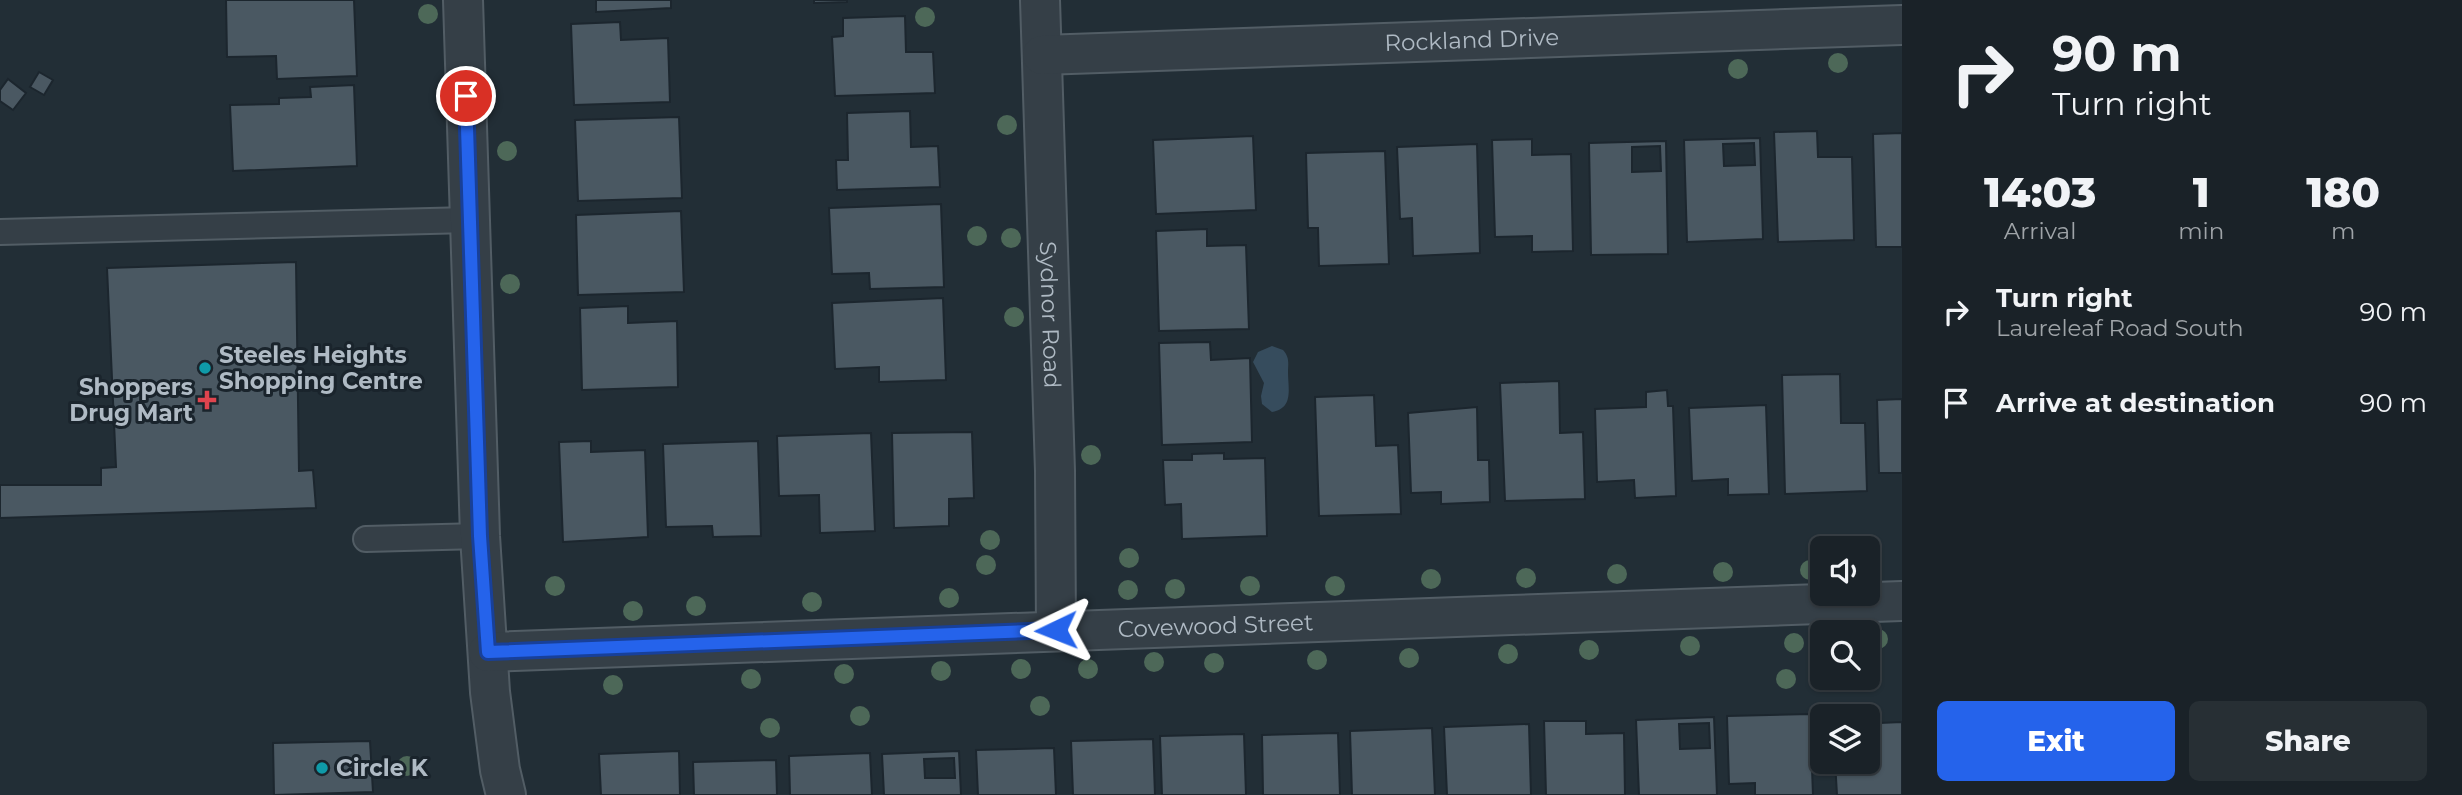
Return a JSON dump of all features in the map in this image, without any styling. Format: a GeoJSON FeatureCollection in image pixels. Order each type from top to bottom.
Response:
{"type":"FeatureCollection","features":[{"type":"Feature","properties":{"kind":"street"},"geometry":{"type":"LineString","coordinates":[[463,0],[480,536],[496,744],[506,795]]}},
{"type":"Feature","properties":{"kind":"street","name":"Sydnor Road"},"geometry":{"type":"LineString","coordinates":[[1040,0],[1056,498],[1056,630]]}},
{"type":"Feature","properties":{"kind":"street","name":"Rockland Drive"},"geometry":{"type":"LineString","coordinates":[[1042,55],[1902,25]]}},
{"type":"Feature","properties":{"kind":"street","name":"Covewood Street"},"geometry":{"type":"LineString","coordinates":[[488,652],[1902,601]]}},
{"type":"Feature","properties":{"kind":"lane"},"geometry":{"type":"LineString","coordinates":[[0,232],[469,220]]}},
{"type":"Feature","properties":{"kind":"lane"},"geometry":{"type":"LineString","coordinates":[[366,539],[480,536]]}},
{"type":"Feature","properties":{"kind":"water"},"geometry":{"type":"Polygon","coordinates":[[[1272,346],[1283,350],[1287,356],[1289,391],[1284,406],[1272,412],[1262,404],[1264,383],[1253,362],[1258,352],[1272,346]]]}},
{"type":"Feature","properties":{"kind":"building"},"geometry":{"type":"Polygon","coordinates":[[[226,0],[354,0],[357,76],[277,79],[276,56],[227,57],[226,0]]]}},
{"type":"Feature","properties":{"kind":"building"},"geometry":{"type":"Polygon","coordinates":[[[596,0],[671,0],[671,8],[596,12],[596,0]]]}},
{"type":"Feature","properties":{"kind":"building"},"geometry":{"type":"Polygon","coordinates":[[[814,0],[847,0],[847,2],[814,3],[814,0]]]}},
{"type":"Feature","properties":{"kind":"building"},"geometry":{"type":"Polygon","coordinates":[[[905,16],[906,52],[933,52],[935,93],[835,96],[832,37],[843,36],[843,18],[905,16]]]}},
{"type":"Feature","properties":{"kind":"building"},"geometry":{"type":"Polygon","coordinates":[[[620,22],[621,40],[668,38],[670,102],[574,105],[571,24],[620,22]]]}},
{"type":"Feature","properties":{"kind":"building"},"geometry":{"type":"Polygon","coordinates":[[[39,72],[53,80],[44,95],[30,87],[39,72]]]}},
{"type":"Feature","properties":{"kind":"building"},"geometry":{"type":"Polygon","coordinates":[[[8,79],[26,93],[13,110],[0,101],[0,90],[8,79]]]}},
{"type":"Feature","properties":{"kind":"building"},"geometry":{"type":"Polygon","coordinates":[[[354,85],[357,166],[233,171],[230,105],[279,104],[279,98],[311,97],[310,87],[354,85]]]}},
{"type":"Feature","properties":{"kind":"building"},"geometry":{"type":"Polygon","coordinates":[[[910,111],[911,147],[938,146],[940,187],[837,190],[836,160],[848,160],[847,113],[910,111]]]}},
{"type":"Feature","properties":{"kind":"building"},"geometry":{"type":"Polygon","coordinates":[[[679,117],[682,198],[578,201],[575,120],[679,117]]]}},
{"type":"Feature","properties":{"kind":"building"},"geometry":{"type":"Polygon","coordinates":[[[1817,131],[1818,157],[1852,157],[1854,240],[1778,242],[1774,132],[1817,131]]]}},
{"type":"Feature","properties":{"kind":"building"},"geometry":{"type":"Polygon","coordinates":[[[1902,133],[1902,247],[1876,247],[1873,134],[1902,133]]]}},
{"type":"Feature","properties":{"kind":"building"},"geometry":{"type":"Polygon","coordinates":[[[1253,136],[1256,210],[1156,214],[1153,140],[1253,136]]]}},
{"type":"Feature","properties":{"kind":"building"},"geometry":{"type":"Polygon","coordinates":[[[1760,138],[1763,239],[1687,242],[1684,140],[1760,138]],[[1754,143],[1723,144],[1724,166],[1755,165],[1754,143]]]}},
{"type":"Feature","properties":{"kind":"building"},"geometry":{"type":"Polygon","coordinates":[[[1532,139],[1532,155],[1571,154],[1573,251],[1532,252],[1532,236],[1495,237],[1492,140],[1532,139]]]}},
{"type":"Feature","properties":{"kind":"building"},"geometry":{"type":"Polygon","coordinates":[[[1666,141],[1668,254],[1591,255],[1589,143],[1666,141]],[[1660,146],[1632,147],[1632,172],[1661,171],[1660,146]]]}},
{"type":"Feature","properties":{"kind":"building"},"geometry":{"type":"Polygon","coordinates":[[[1477,144],[1480,253],[1413,256],[1412,218],[1400,219],[1397,147],[1477,144]]]}},
{"type":"Feature","properties":{"kind":"building"},"geometry":{"type":"Polygon","coordinates":[[[1385,151],[1389,264],[1319,266],[1318,228],[1308,228],[1306,153],[1385,151]]]}},
{"type":"Feature","properties":{"kind":"building"},"geometry":{"type":"Polygon","coordinates":[[[941,204],[944,287],[870,289],[869,273],[832,274],[829,208],[941,204]]]}},
{"type":"Feature","properties":{"kind":"building"},"geometry":{"type":"Polygon","coordinates":[[[681,211],[684,292],[578,295],[576,215],[681,211]]]}},
{"type":"Feature","properties":{"kind":"building"},"geometry":{"type":"Polygon","coordinates":[[[1207,229],[1207,246],[1246,245],[1249,329],[1159,331],[1156,231],[1207,229]]]}},
{"type":"Feature","properties":{"kind":"building","name":"Steeles Heights Shopping Centre"},"geometry":{"type":"Polygon","coordinates":[[[296,262],[299,471],[313,470],[316,508],[0,518],[0,485],[101,485],[101,468],[116,467],[107,268],[296,262]]]}},
{"type":"Feature","properties":{"kind":"building"},"geometry":{"type":"Polygon","coordinates":[[[943,298],[946,380],[879,382],[879,367],[835,369],[832,303],[943,298]]]}},
{"type":"Feature","properties":{"kind":"building"},"geometry":{"type":"Polygon","coordinates":[[[628,306],[628,323],[677,321],[678,387],[582,390],[580,308],[628,306]]]}},
{"type":"Feature","properties":{"kind":"building"},"geometry":{"type":"Polygon","coordinates":[[[1210,342],[1211,360],[1250,358],[1252,442],[1162,445],[1159,343],[1210,342]]]}},
{"type":"Feature","properties":{"kind":"building"},"geometry":{"type":"Polygon","coordinates":[[[1840,374],[1841,423],[1865,423],[1867,491],[1785,494],[1782,375],[1840,374]]]}},
{"type":"Feature","properties":{"kind":"building"},"geometry":{"type":"Polygon","coordinates":[[[1559,381],[1560,433],[1583,432],[1585,499],[1505,501],[1500,383],[1559,381]]]}},
{"type":"Feature","properties":{"kind":"building"},"geometry":{"type":"Polygon","coordinates":[[[1667,390],[1668,406],[1673,406],[1676,496],[1635,498],[1634,480],[1597,482],[1595,409],[1646,407],[1646,392],[1667,390]]]}},
{"type":"Feature","properties":{"kind":"building"},"geometry":{"type":"Polygon","coordinates":[[[1374,395],[1376,446],[1398,445],[1401,514],[1319,516],[1315,397],[1374,395]]]}},
{"type":"Feature","properties":{"kind":"building"},"geometry":{"type":"Polygon","coordinates":[[[1902,399],[1902,473],[1879,473],[1877,400],[1902,399]]]}},
{"type":"Feature","properties":{"kind":"building"},"geometry":{"type":"Polygon","coordinates":[[[1766,405],[1769,494],[1728,495],[1728,479],[1692,481],[1689,408],[1766,405]]]}},
{"type":"Feature","properties":{"kind":"building"},"geometry":{"type":"Polygon","coordinates":[[[1477,407],[1478,460],[1489,460],[1490,502],[1441,504],[1441,492],[1411,493],[1408,413],[1477,407]]]}},
{"type":"Feature","properties":{"kind":"building"},"geometry":{"type":"Polygon","coordinates":[[[972,432],[974,498],[949,499],[949,526],[894,528],[892,433],[972,432]]]}},
{"type":"Feature","properties":{"kind":"building"},"geometry":{"type":"Polygon","coordinates":[[[871,433],[875,531],[820,533],[819,495],[779,496],[777,436],[871,433]]]}},
{"type":"Feature","properties":{"kind":"building"},"geometry":{"type":"Polygon","coordinates":[[[591,441],[591,452],[645,450],[648,537],[563,542],[559,442],[591,441]]]}},
{"type":"Feature","properties":{"kind":"building"},"geometry":{"type":"Polygon","coordinates":[[[758,441],[761,536],[713,537],[712,526],[666,527],[663,444],[758,441]]]}},
{"type":"Feature","properties":{"kind":"building"},"geometry":{"type":"Polygon","coordinates":[[[1224,453],[1224,459],[1265,458],[1267,536],[1182,539],[1181,504],[1165,505],[1163,460],[1192,460],[1192,454],[1224,453]]]}},
{"type":"Feature","properties":{"kind":"building"},"geometry":{"type":"Polygon","coordinates":[[[1810,714],[1810,774],[1812,774],[1813,795],[1755,795],[1755,783],[1729,784],[1727,716],[1810,714]]]}},
{"type":"Feature","properties":{"kind":"building"},"geometry":{"type":"Polygon","coordinates":[[[1714,717],[1717,795],[1639,795],[1636,720],[1714,717]],[[1709,723],[1679,724],[1680,749],[1710,748],[1709,723]]]}},
{"type":"Feature","properties":{"kind":"building"},"geometry":{"type":"Polygon","coordinates":[[[1544,721],[1586,721],[1586,734],[1624,733],[1625,795],[1546,795],[1544,721]]]}},
{"type":"Feature","properties":{"kind":"building"},"geometry":{"type":"Polygon","coordinates":[[[1902,722],[1902,795],[1837,795],[1836,774],[1880,774],[1880,723],[1902,722]]]}},
{"type":"Feature","properties":{"kind":"building"},"geometry":{"type":"Polygon","coordinates":[[[1529,724],[1531,795],[1447,795],[1444,727],[1529,724]]]}},
{"type":"Feature","properties":{"kind":"building"},"geometry":{"type":"Polygon","coordinates":[[[1432,728],[1435,795],[1352,795],[1350,731],[1432,728]]]}},
{"type":"Feature","properties":{"kind":"building"},"geometry":{"type":"Polygon","coordinates":[[[1338,733],[1340,795],[1263,795],[1262,735],[1338,733]]]}},
{"type":"Feature","properties":{"kind":"building"},"geometry":{"type":"Polygon","coordinates":[[[1244,734],[1246,795],[1162,795],[1160,736],[1244,734]]]}},
{"type":"Feature","properties":{"kind":"building"},"geometry":{"type":"Polygon","coordinates":[[[1153,739],[1155,795],[1073,795],[1071,741],[1153,739]]]}},
{"type":"Feature","properties":{"kind":"building","name":"Circle K"},"geometry":{"type":"Polygon","coordinates":[[[370,741],[373,792],[274,795],[273,743],[370,741]]]}},
{"type":"Feature","properties":{"kind":"building"},"geometry":{"type":"Polygon","coordinates":[[[1054,748],[1056,795],[978,795],[976,750],[1054,748]]]}},
{"type":"Feature","properties":{"kind":"building"},"geometry":{"type":"Polygon","coordinates":[[[679,751],[680,795],[601,795],[599,754],[679,751]]]}},
{"type":"Feature","properties":{"kind":"building"},"geometry":{"type":"Polygon","coordinates":[[[959,751],[961,795],[884,795],[882,754],[959,751]],[[954,758],[924,759],[925,778],[955,778],[954,758]]]}},
{"type":"Feature","properties":{"kind":"building"},"geometry":{"type":"Polygon","coordinates":[[[870,753],[872,795],[790,795],[789,756],[870,753]]]}},
{"type":"Feature","properties":{"kind":"building"},"geometry":{"type":"Polygon","coordinates":[[[776,760],[777,795],[694,795],[693,762],[776,760]]]}},
{"type":"Feature","properties":{"kind":"place","name":"Steeles Heights Shopping Centre"},"geometry":{"type":"Point","coordinates":[205,368]}},
{"type":"Feature","properties":{"kind":"place","name":"Shoppers Drug Mart"},"geometry":{"type":"Point","coordinates":[207,400]}},
{"type":"Feature","properties":{"kind":"place","name":"Circle K"},"geometry":{"type":"Point","coordinates":[322,768]}},
{"type":"Feature","properties":{"kind":"route"},"geometry":{"type":"LineString","coordinates":[[466,96],[480,536],[488,652],[1056,630]]}}]}
